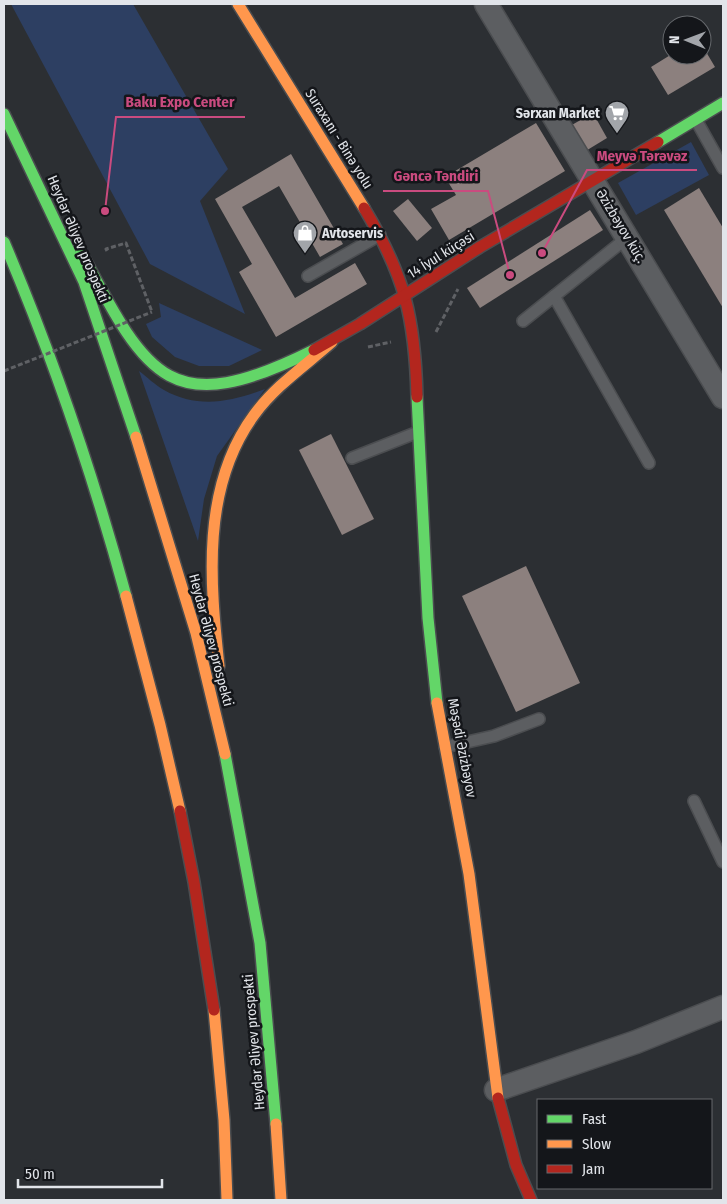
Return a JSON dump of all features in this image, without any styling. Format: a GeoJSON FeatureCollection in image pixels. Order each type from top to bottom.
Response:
{"type":"FeatureCollection","features":[{"type":"Feature","properties":{"kind":"main road","name":"Suraxanı - Binə yolu"},"geometry":{"type":"LineString","coordinates":[[238,4],[380,235],[401,275],[406,294]]}},
{"type":"Feature","properties":{"kind":"main road","name":"14 İyul küçəsi"},"geometry":{"type":"LineString","coordinates":[[332,342],[592,179],[723,103]]}},
{"type":"Feature","properties":{"kind":"main road","name":"Heydər Əliyev prospekti"},"geometry":{"type":"LineString","coordinates":[[4,114],[84,282],[145,463],[196,633],[232,784],[260,943],[272,1062],[281,1200]]}},
{"type":"Feature","properties":{"kind":"main road"},"geometry":{"type":"LineString","coordinates":[[25,155],[132,344],[164,376],[187,384],[213,386],[238,382],[332,342]]}},
{"type":"Feature","properties":{"kind":"main road"},"geometry":{"type":"LineString","coordinates":[[4,242],[31,302],[93,483],[140,642],[179,794],[204,941],[218,1059],[227,1200]]}},
{"type":"Feature","properties":{"kind":"main road","name":"Məşədi Əzizbəyov"},"geometry":{"type":"LineString","coordinates":[[406,294],[416,354],[418,432],[429,632],[445,747],[460,817],[474,902],[496,1090],[509,1144],[531,1200]]}},
{"type":"Feature","properties":{"kind":"main road"},"geometry":{"type":"LineString","coordinates":[[232,784],[211,566],[213,533],[219,497],[240,436],[254,416],[268,398],[332,342]]}},
{"type":"Feature","properties":{"kind":"street","name":"Əzizbəyov küç."},"geometry":{"type":"LineString","coordinates":[[486,4],[723,398]]}},
{"type":"Feature","properties":{"kind":"street"},"geometry":{"type":"LineString","coordinates":[[496,1090],[636,1042],[723,1007]]}},
{"type":"Feature","properties":{"kind":"lane"},"geometry":{"type":"LineString","coordinates":[[696,120],[722,161]]}},
{"type":"Feature","properties":{"kind":"lane"},"geometry":{"type":"LineString","coordinates":[[308,276],[380,235]]}},
{"type":"Feature","properties":{"kind":"lane"},"geometry":{"type":"LineString","coordinates":[[523,321],[628,238]]}},
{"type":"Feature","properties":{"kind":"lane"},"geometry":{"type":"LineString","coordinates":[[554,296],[649,463]]}},
{"type":"Feature","properties":{"kind":"lane"},"geometry":{"type":"LineString","coordinates":[[352,458],[418,432]]}},
{"type":"Feature","properties":{"kind":"lane"},"geometry":{"type":"LineString","coordinates":[[445,747],[494,736],[539,719]]}},
{"type":"Feature","properties":{"kind":"lane"},"geometry":{"type":"LineString","coordinates":[[694,801],[723,862]]}},
{"type":"Feature","properties":{"kind":"path"},"geometry":{"type":"LineString","coordinates":[[4,371],[152,312],[126,243],[106,249],[109,258]]}},
{"type":"Feature","properties":{"kind":"path"},"geometry":{"type":"LineString","coordinates":[[129,312],[135,330]]}},
{"type":"Feature","properties":{"kind":"shaded area"},"geometry":{"type":"Polygon","coordinates":[[[11,4],[133,4],[228,169],[200,201],[245,314],[150,264],[11,4]]]}},
{"type":"Feature","properties":{"kind":"shaded area"},"geometry":{"type":"Polygon","coordinates":[[[691,142],[709,175],[636,215],[618,183],[691,142]]]}},
{"type":"Feature","properties":{"kind":"shaded area"},"geometry":{"type":"Polygon","coordinates":[[[159,303],[262,350],[229,366],[199,366],[175,357],[152,337],[146,324],[161,317],[159,303]]]}},
{"type":"Feature","properties":{"kind":"shaded area"},"geometry":{"type":"Polygon","coordinates":[[[139,371],[164,390],[189,400],[214,402],[253,394],[265,389],[217,456],[204,499],[198,541],[139,371]]]}},
{"type":"Feature","properties":{"kind":"building"},"geometry":{"type":"Polygon","coordinates":[[[662,60],[662,65],[712,65],[712,62],[715,67],[668,95],[651,67],[662,60]]]}},
{"type":"Feature","properties":{"kind":"building"},"geometry":{"type":"Polygon","coordinates":[[[593,113],[607,138],[584,152],[570,126],[593,113]]]}},
{"type":"Feature","properties":{"kind":"building"},"geometry":{"type":"Polygon","coordinates":[[[536,123],[565,171],[449,240],[431,209],[456,195],[445,177],[536,123]]]}},
{"type":"Feature","properties":{"kind":"building"},"geometry":{"type":"Polygon","coordinates":[[[291,154],[343,244],[320,257],[279,186],[242,207],[295,298],[355,263],[367,284],[276,337],[239,272],[252,264],[215,199],[291,154]]]}},
{"type":"Feature","properties":{"kind":"building"},"geometry":{"type":"Polygon","coordinates":[[[699,188],[723,228],[723,308],[664,210],[699,188]]]}},
{"type":"Feature","properties":{"kind":"building"},"geometry":{"type":"Polygon","coordinates":[[[408,199],[432,228],[417,241],[393,211],[408,199]]]}},
{"type":"Feature","properties":{"kind":"building"},"geometry":{"type":"Polygon","coordinates":[[[590,210],[603,230],[480,308],[467,288],[590,210]]]}},
{"type":"Feature","properties":{"kind":"building"},"geometry":{"type":"Polygon","coordinates":[[[331,434],[374,519],[342,535],[299,450],[331,434]]]}},
{"type":"Feature","properties":{"kind":"building"},"geometry":{"type":"Polygon","coordinates":[[[526,566],[580,683],[516,712],[462,596],[526,566]]]}},
{"type":"Feature","properties":{"kind":"traffic: fast"},"geometry":{"type":"LineString","coordinates":[[658,142],[723,103]]}},
{"type":"Feature","properties":{"kind":"traffic: fast"},"geometry":{"type":"LineString","coordinates":[[4,114],[84,282],[136,437]]}},
{"type":"Feature","properties":{"kind":"traffic: fast"},"geometry":{"type":"LineString","coordinates":[[4,242],[39,329],[71,417],[100,506],[126,596]]}},
{"type":"Feature","properties":{"kind":"traffic: fast"},"geometry":{"type":"LineString","coordinates":[[81,252],[125,331],[146,357],[169,375],[195,384],[226,383],[265,372],[314,350]]}},
{"type":"Feature","properties":{"kind":"traffic: fast"},"geometry":{"type":"LineString","coordinates":[[417,397],[428,618],[437,703]]}},
{"type":"Feature","properties":{"kind":"traffic: fast"},"geometry":{"type":"LineString","coordinates":[[225,754],[260,943],[276,1124]]}},
{"type":"Feature","properties":{"kind":"traffic: slow"},"geometry":{"type":"LineString","coordinates":[[238,4],[364,208]]}},
{"type":"Feature","properties":{"kind":"traffic: slow"},"geometry":{"type":"LineString","coordinates":[[219,666],[213,601],[213,536],[217,504],[225,473],[237,443],[262,404],[281,385],[332,342]]}},
{"type":"Feature","properties":{"kind":"traffic: slow"},"geometry":{"type":"LineString","coordinates":[[136,437],[196,633],[225,754]]}},
{"type":"Feature","properties":{"kind":"traffic: slow"},"geometry":{"type":"LineString","coordinates":[[126,596],[160,725],[180,811]]}},
{"type":"Feature","properties":{"kind":"traffic: slow"},"geometry":{"type":"LineString","coordinates":[[437,703],[469,874],[498,1098]]}},
{"type":"Feature","properties":{"kind":"traffic: slow"},"geometry":{"type":"LineString","coordinates":[[214,1010],[224,1120],[227,1200]]}},
{"type":"Feature","properties":{"kind":"traffic: slow"},"geometry":{"type":"LineString","coordinates":[[276,1124],[281,1200]]}},
{"type":"Feature","properties":{"kind":"traffic: jam"},"geometry":{"type":"LineString","coordinates":[[314,350],[360,324],[480,247],[658,142]]}},
{"type":"Feature","properties":{"kind":"traffic: jam"},"geometry":{"type":"LineString","coordinates":[[364,208],[389,255],[405,298],[414,344],[417,397]]}},
{"type":"Feature","properties":{"kind":"traffic: jam"},"geometry":{"type":"LineString","coordinates":[[180,811],[194,882],[214,1010]]}},
{"type":"Feature","properties":{"kind":"traffic: jam"},"geometry":{"type":"LineString","coordinates":[[498,1098],[516,1165],[531,1200]]}},
{"type":"Feature","properties":{"kind":"place","name":"Sərxan Market"},"geometry":{"type":"Point","coordinates":[617,134]}},
{"type":"Feature","properties":{"kind":"place","name":"Baku Expo Center"},"geometry":{"type":"Point","coordinates":[105,211]}},
{"type":"Feature","properties":{"kind":"place","name":"Meyvə Tərəvəz"},"geometry":{"type":"Point","coordinates":[542,253]}},
{"type":"Feature","properties":{"kind":"place","name":"Avtoservis"},"geometry":{"type":"Point","coordinates":[305,254]}},
{"type":"Feature","properties":{"kind":"place","name":"Gəncə Təndiri"},"geometry":{"type":"Point","coordinates":[510,275]}}]}
